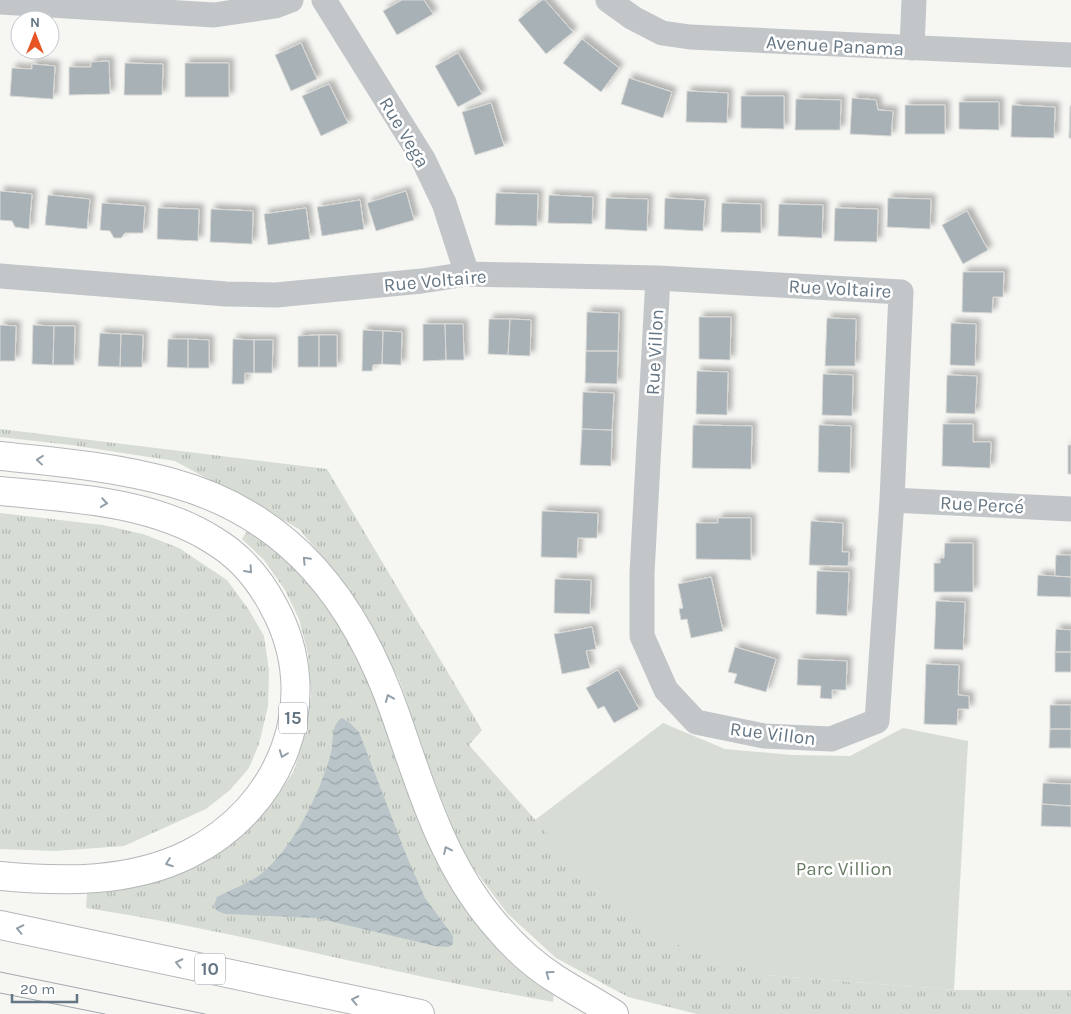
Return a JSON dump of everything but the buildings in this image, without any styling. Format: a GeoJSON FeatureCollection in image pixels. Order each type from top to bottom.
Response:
{"type":"FeatureCollection","features":[{"type":"Feature","properties":{"kind":"highway"},"geometry":{"type":"LineString","coordinates":[[0,456],[112,470],[155,478],[189,488],[234,506],[274,532],[297,551],[332,589],[351,616],[364,641],[394,708],[431,813],[448,852],[468,888],[492,922],[526,957],[555,978],[614,1014]]}},
{"type":"Feature","properties":{"kind":"highway","name":"15"},"geometry":{"type":"LineString","coordinates":[[0,490],[82,500],[145,511],[198,531],[228,550],[260,583],[283,625],[292,653],[296,696],[289,739],[272,780],[243,816],[216,838],[178,859],[143,871],[123,875],[65,880],[0,876]]}},
{"type":"Feature","properties":{"kind":"highway","name":"10"},"geometry":{"type":"LineString","coordinates":[[0,925],[420,1014]]}},
{"type":"Feature","properties":{"kind":"street"},"geometry":{"type":"LineString","coordinates":[[0,2],[214,15],[275,6],[291,0]]}},
{"type":"Feature","properties":{"kind":"street","name":"Rue Vega"},"geometry":{"type":"LineString","coordinates":[[324,0],[423,159],[444,203],[467,274]]}},
{"type":"Feature","properties":{"kind":"street","name":"Avenue Panama"},"geometry":{"type":"LineString","coordinates":[[608,0],[633,18],[662,33],[672,35],[720,40],[1071,55]]}},
{"type":"Feature","properties":{"kind":"street"},"geometry":{"type":"LineString","coordinates":[[912,48],[914,0]]}},
{"type":"Feature","properties":{"kind":"street","name":"Rue Voltaire"},"geometry":{"type":"LineString","coordinates":[[0,276],[226,294],[276,296],[422,282],[467,274],[658,278],[902,292]]}},
{"type":"Feature","properties":{"kind":"street","name":"Rue Villon"},"geometry":{"type":"LineString","coordinates":[[658,278],[642,573],[642,636],[666,690],[696,722],[764,736],[830,739],[877,721],[892,500],[902,292]]}},
{"type":"Feature","properties":{"kind":"street","name":"Rue Percé"},"geometry":{"type":"LineString","coordinates":[[892,500],[1071,509]]}},
{"type":"Feature","properties":{"kind":"green space"},"geometry":{"type":"Polygon","coordinates":[[[0,429],[327,469],[482,730],[469,745],[601,894],[766,975],[954,990],[1071,990],[1071,1014],[697,1014],[628,997],[556,958],[507,913],[463,854],[430,770],[399,679],[349,589],[299,529],[175,461],[71,445],[0,437],[0,429]]]}},
{"type":"Feature","properties":{"kind":"green space"},"geometry":{"type":"Polygon","coordinates":[[[0,513],[103,525],[143,534],[179,548],[227,580],[249,610],[264,636],[269,671],[268,706],[259,744],[249,768],[230,790],[206,809],[124,846],[55,851],[0,849],[0,513]]]}},
{"type":"Feature","properties":{"kind":"green space"},"geometry":{"type":"Polygon","coordinates":[[[249,528],[279,551],[313,587],[340,627],[362,666],[439,867],[495,944],[526,975],[554,993],[553,1002],[436,980],[211,931],[86,908],[87,892],[194,866],[239,837],[271,804],[294,771],[304,736],[311,696],[308,654],[299,619],[285,590],[264,560],[242,539],[249,528]]]}},
{"type":"Feature","properties":{"kind":"green space","name":"Parc Villion"},"geometry":{"type":"Polygon","coordinates":[[[663,723],[725,749],[793,755],[850,756],[903,728],[968,741],[954,990],[765,975],[667,941],[601,894],[535,820],[663,723]]]}},
{"type":"Feature","properties":{"kind":"water"},"geometry":{"type":"Polygon","coordinates":[[[342,718],[359,732],[407,857],[425,898],[453,936],[453,944],[448,947],[435,946],[317,918],[226,914],[217,911],[214,905],[217,897],[261,874],[273,863],[295,834],[320,785],[331,753],[334,729],[342,718]]]}},
{"type":"Feature","properties":{"kind":"tram line"},"geometry":{"type":"LineString","coordinates":[[0,972],[205,1014]]}},
{"type":"Feature","properties":{"kind":"tram line"},"geometry":{"type":"LineString","coordinates":[[0,993],[105,1014]]}}]}
